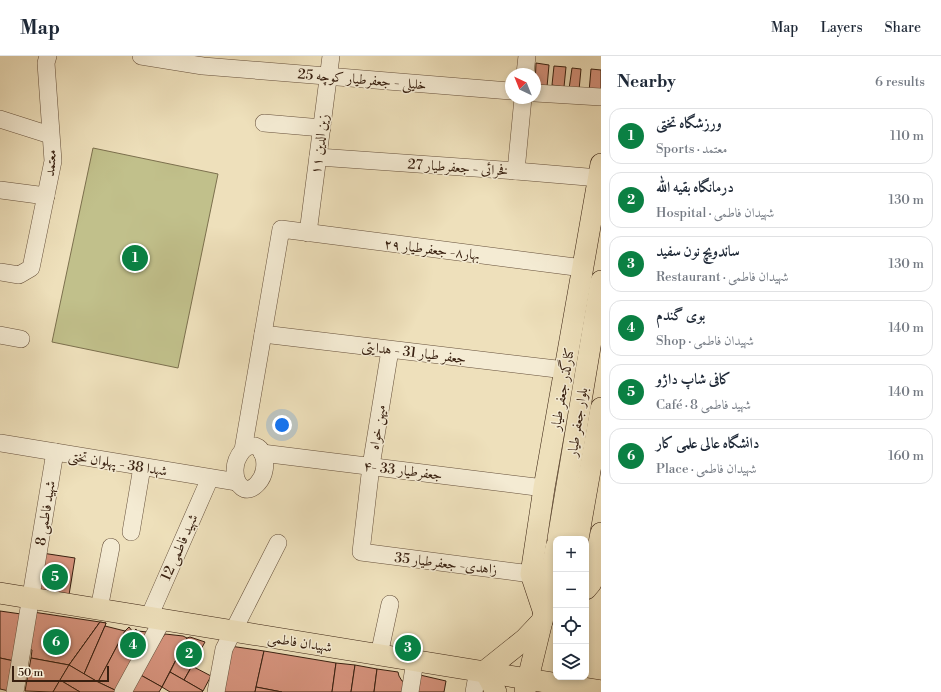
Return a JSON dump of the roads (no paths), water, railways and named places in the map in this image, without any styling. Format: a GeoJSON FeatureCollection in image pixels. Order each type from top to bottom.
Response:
{"type":"FeatureCollection","features":[{"type":"Feature","properties":{"kind":"main road","name":"کنارگذر جعفر طیار"},"geometry":{"type":"LineString","coordinates":[[543,617],[531,574],[544,488],[600,171]]}},
{"type":"Feature","properties":{"kind":"main road","name":"بلوار جعفر طیار"},"geometry":{"type":"LineString","coordinates":[[558,536],[601,281]]}},
{"type":"Feature","properties":{"kind":"main road","name":"بلوار جعفر طیار"},"geometry":{"type":"LineString","coordinates":[[579,536],[601,408]]}},
{"type":"Feature","properties":{"kind":"main road"},"geometry":{"type":"LineString","coordinates":[[593,586],[601,533]]}},
{"type":"Feature","properties":{"kind":"main road"},"geometry":{"type":"LineString","coordinates":[[526,685],[543,617],[553,563]]}},
{"type":"Feature","properties":{"kind":"main road","name":"شهیدان فاطمی"},"geometry":{"type":"LineString","coordinates":[[0,593],[481,671],[526,685],[563,683],[601,691]]}},
{"type":"Feature","properties":{"kind":"main road"},"geometry":{"type":"LineString","coordinates":[[496,692],[481,671],[525,639],[543,617]]}},
{"type":"Feature","properties":{"kind":"street","name":"معتمد"},"geometry":{"type":"LineString","coordinates":[[0,272],[19,275],[31,268],[53,161],[46,63],[48,56]]}},
{"type":"Feature","properties":{"kind":"street","name":"خلیلی - جعفرطیار کوچه 25"},"geometry":{"type":"LineString","coordinates":[[141,56],[203,66],[505,91]]}},
{"type":"Feature","properties":{"kind":"street","name":"زین الدین ۱۱"},"geometry":{"type":"LineString","coordinates":[[308,233],[331,56]]}},
{"type":"Feature","properties":{"kind":"street"},"geometry":{"type":"LineString","coordinates":[[525,68],[526,56]]}},
{"type":"Feature","properties":{"kind":"street"},"geometry":{"type":"LineString","coordinates":[[541,93],[601,97]]}},
{"type":"Feature","properties":{"kind":"street"},"geometry":{"type":"LineString","coordinates":[[516,170],[522,104]]}},
{"type":"Feature","properties":{"kind":"street"},"geometry":{"type":"LineString","coordinates":[[0,119],[50,135]]}},
{"type":"Feature","properties":{"kind":"street"},"geometry":{"type":"LineString","coordinates":[[264,124],[322,128]]}},
{"type":"Feature","properties":{"kind":"street","name":"فخرائی - جعفرطیار 27"},"geometry":{"type":"LineString","coordinates":[[318,157],[516,170],[600,171]]}},
{"type":"Feature","properties":{"kind":"street"},"geometry":{"type":"LineString","coordinates":[[0,190],[46,196]]}},
{"type":"Feature","properties":{"kind":"street","name":"بهار۸- جعفرطیار ۲۹"},"geometry":{"type":"LineString","coordinates":[[263,334],[281,229],[583,268]]}},
{"type":"Feature","properties":{"kind":"street"},"geometry":{"type":"LineString","coordinates":[[243,450],[251,446],[256,446],[262,453],[265,466],[261,480],[257,485],[246,489],[241,487],[237,482],[235,469],[239,456],[243,450],[263,334]]}},
{"type":"Feature","properties":{"kind":"street","name":"جعفر طیار 31 - هدایتی"},"geometry":{"type":"LineString","coordinates":[[263,334],[565,370]]}},
{"type":"Feature","properties":{"kind":"street"},"geometry":{"type":"LineString","coordinates":[[0,335],[21,338]]}},
{"type":"Feature","properties":{"kind":"street","name":"میهن خواه"},"geometry":{"type":"LineString","coordinates":[[361,552],[371,466],[390,350]]}},
{"type":"Feature","properties":{"kind":"street","name":"شهدا 38 - پهلوان تختی"},"geometry":{"type":"LineString","coordinates":[[0,443],[237,482]]}},
{"type":"Feature","properties":{"kind":"street","name":"شهید فاطمی 8"},"geometry":{"type":"LineString","coordinates":[[15,692],[55,452]]}},
{"type":"Feature","properties":{"kind":"street","name":"۴- جعفرطیار 33"},"geometry":{"type":"LineString","coordinates":[[262,453],[544,488]]}},
{"type":"Feature","properties":{"kind":"street"},"geometry":{"type":"LineString","coordinates":[[131,532],[142,467]]}},
{"type":"Feature","properties":{"kind":"street","name":"شهید فاطمی 12"},"geometry":{"type":"LineString","coordinates":[[123,692],[156,618],[210,478]]}},
{"type":"Feature","properties":{"kind":"street"},"geometry":{"type":"LineString","coordinates":[[216,692],[224,649],[278,542]]}},
{"type":"Feature","properties":{"kind":"street"},"geometry":{"type":"LineString","coordinates":[[99,609],[111,547]]}},
{"type":"Feature","properties":{"kind":"street","name":"زاهدی- جعفرطیار 35"},"geometry":{"type":"LineString","coordinates":[[361,552],[531,574]]}},
{"type":"Feature","properties":{"kind":"street"},"geometry":{"type":"LineString","coordinates":[[379,655],[390,604]]}},
{"type":"Feature","properties":{"kind":"street"},"geometry":{"type":"LineString","coordinates":[[410,692],[415,660]]}},
{"type":"Feature","properties":{"kind":"street"},"geometry":{"type":"LineString","coordinates":[[208,692],[220,671]]}},
{"type":"Feature","properties":{"kind":"street"},"geometry":{"type":"LineString","coordinates":[[474,692],[481,671]]}},
{"type":"Feature","properties":{"kind":"place","name":"ورزشگاه تختی"},"geometry":{"type":"Point","coordinates":[135,258]}},
{"type":"Feature","properties":{"kind":"place","name":"کافی شاپ داژو"},"geometry":{"type":"Point","coordinates":[55,577]}},
{"type":"Feature","properties":{"kind":"place","name":"دانشگاه عالی علمی کار"},"geometry":{"type":"Point","coordinates":[56,642]}},
{"type":"Feature","properties":{"kind":"place","name":"بوی گندم"},"geometry":{"type":"Point","coordinates":[133,645]}},
{"type":"Feature","properties":{"kind":"place","name":"ساندویچ نون سفید"},"geometry":{"type":"Point","coordinates":[408,648]}},
{"type":"Feature","properties":{"kind":"place","name":"درمانگاه بقیه الله"},"geometry":{"type":"Point","coordinates":[189,654]}}]}
